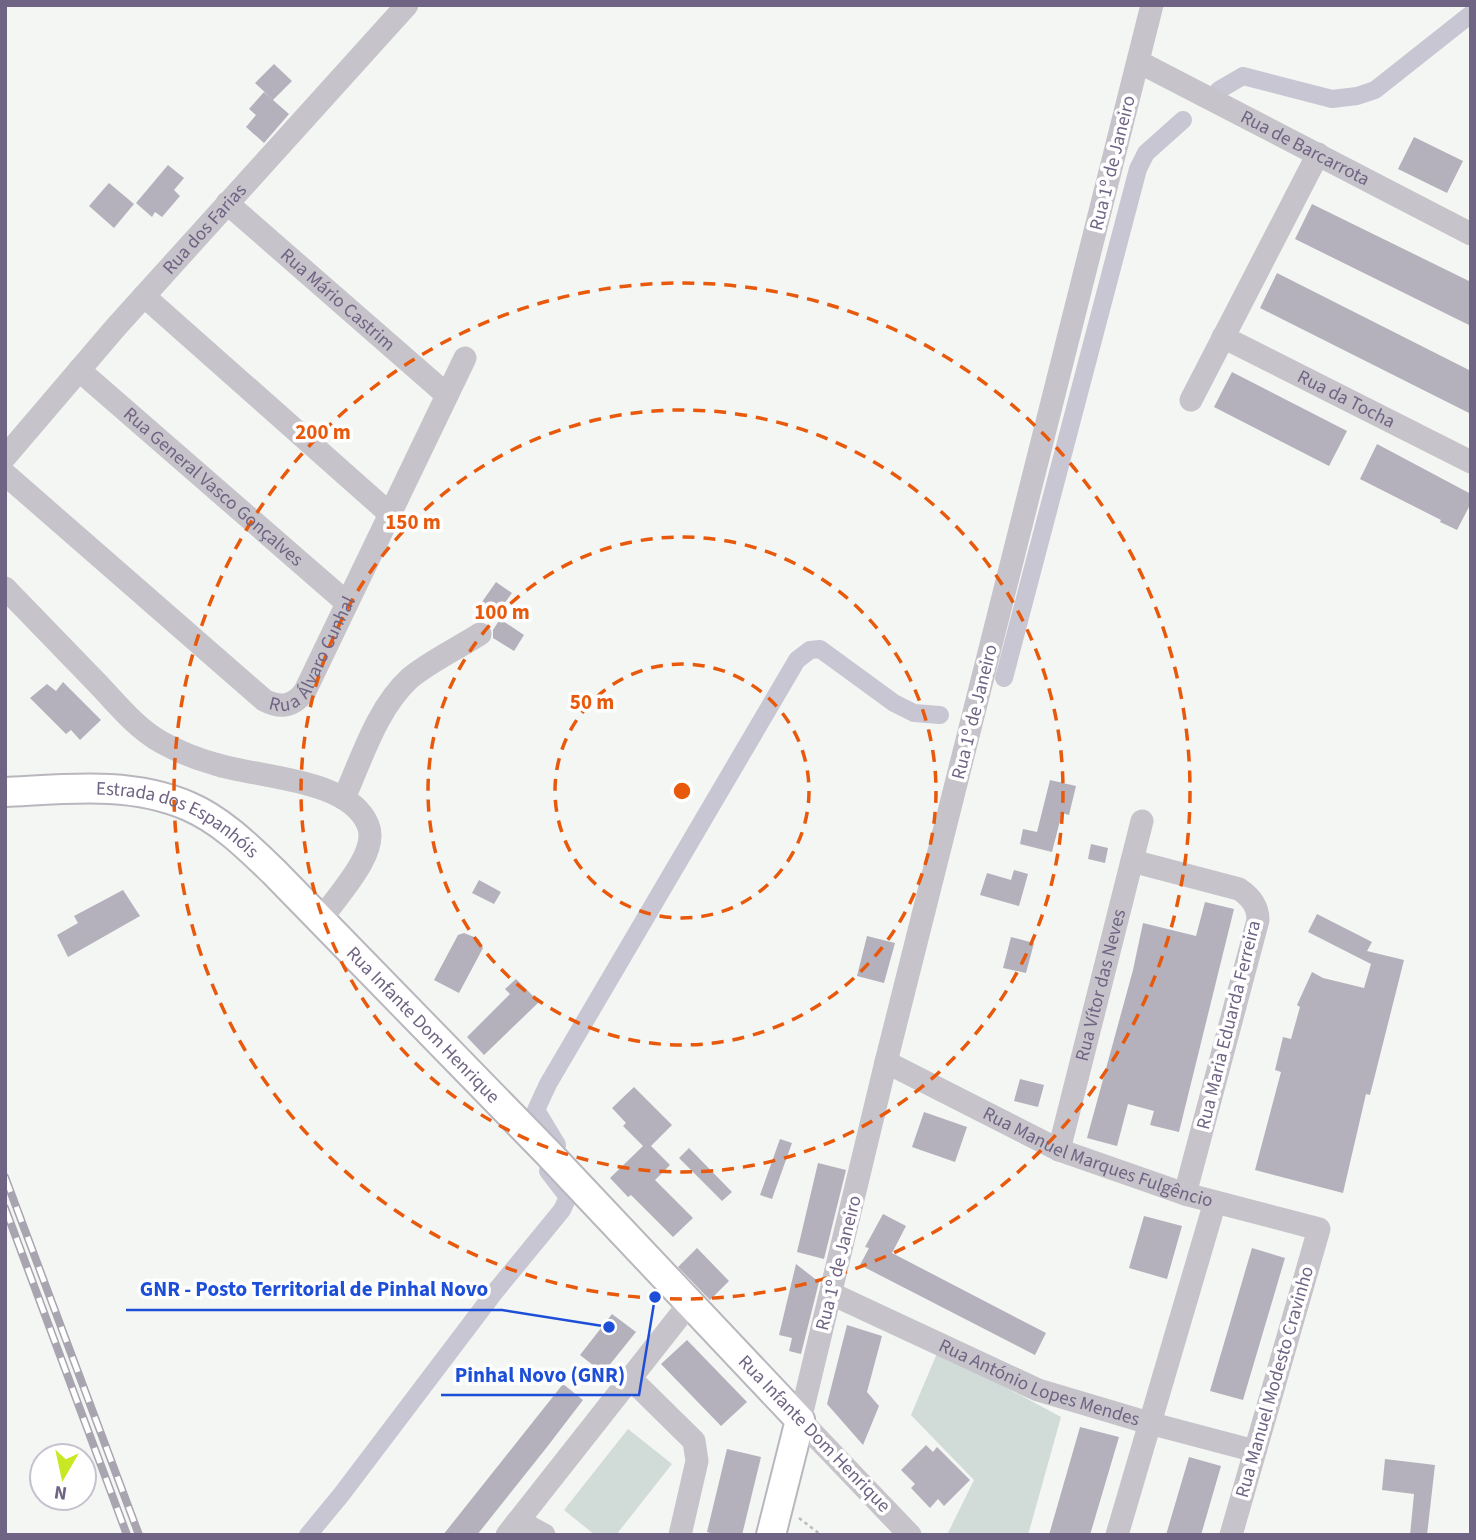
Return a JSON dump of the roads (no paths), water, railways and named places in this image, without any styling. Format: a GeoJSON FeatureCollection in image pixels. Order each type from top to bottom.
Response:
{"type":"FeatureCollection","features":[{"type":"Feature","properties":{"kind":"main road","name":"Estrada dos Espanhóis"},"geometry":{"type":"LineString","coordinates":[[5,792],[124,790],[188,806],[207,816],[246,846],[320,921]]}},
{"type":"Feature","properties":{"kind":"main road","name":"Rua Infante Dom Henrique"},"geometry":{"type":"LineString","coordinates":[[320,921],[547,1153],[800,1420]]}},
{"type":"Feature","properties":{"kind":"main road"},"geometry":{"type":"LineString","coordinates":[[774,1522],[800,1420]]}},
{"type":"Feature","properties":{"kind":"street","name":"Rua dos Farias"},"geometry":{"type":"LineString","coordinates":[[5,457],[144,296],[407,5]]}},
{"type":"Feature","properties":{"kind":"street","name":"Rua 1º de Janeiro"},"geometry":{"type":"LineString","coordinates":[[800,1420],[1152,5]]}},
{"type":"Feature","properties":{"kind":"street","name":"Rua de Barcarrota"},"geometry":{"type":"LineString","coordinates":[[1139,62],[1471,234]]}},
{"type":"Feature","properties":{"kind":"street"},"geometry":{"type":"LineString","coordinates":[[1191,400],[1318,154]]}},
{"type":"Feature","properties":{"kind":"street","name":"Rua Mário Castrim"},"geometry":{"type":"LineString","coordinates":[[227,203],[447,395]]}},
{"type":"Feature","properties":{"kind":"street"},"geometry":{"type":"LineString","coordinates":[[144,296],[390,514]]}},
{"type":"Feature","properties":{"kind":"street","name":"Rua da Tocha"},"geometry":{"type":"LineString","coordinates":[[1223,337],[1471,462]]}},
{"type":"Feature","properties":{"kind":"street","name":"Rua Álvaro Cunhal"},"geometry":{"type":"LineString","coordinates":[[5,474],[264,700],[273,705],[291,704],[305,691],[465,358]]}},
{"type":"Feature","properties":{"kind":"street","name":"Rua General Vasco Gonçalves"},"geometry":{"type":"LineString","coordinates":[[79,370],[347,603]]}},
{"type":"Feature","properties":{"kind":"street"},"geometry":{"type":"LineString","coordinates":[[5,588],[134,722],[160,741],[216,765],[321,788],[344,798],[360,810],[370,828],[369,848],[362,865],[320,921]]}},
{"type":"Feature","properties":{"kind":"street"},"geometry":{"type":"LineString","coordinates":[[344,798],[394,695],[412,677],[480,634]]}},
{"type":"Feature","properties":{"kind":"street","name":"Rua Vítor das Neves"},"geometry":{"type":"LineString","coordinates":[[1059,1150],[1142,821]]}},
{"type":"Feature","properties":{"kind":"street","name":"Rua Maria Eduarda Ferreira"},"geometry":{"type":"LineString","coordinates":[[1132,861],[1239,889],[1247,895],[1258,912],[1185,1194]]}},
{"type":"Feature","properties":{"kind":"street","name":"Rua Manuel Marques Fulgêncio"},"geometry":{"type":"LineString","coordinates":[[887,1062],[1059,1150],[1185,1194],[1319,1228]]}},
{"type":"Feature","properties":{"kind":"street"},"geometry":{"type":"LineString","coordinates":[[1117,1535],[1215,1202]]}},
{"type":"Feature","properties":{"kind":"street","name":"Rua Manuel Modesto Cravinho"},"geometry":{"type":"LineString","coordinates":[[1231,1535],[1319,1228]]}},
{"type":"Feature","properties":{"kind":"street","name":"Rua António Lopes Mendes"},"geometry":{"type":"LineString","coordinates":[[832,1294],[1038,1390],[1255,1451]]}},
{"type":"Feature","properties":{"kind":"street"},"geometry":{"type":"LineString","coordinates":[[544,1535],[512,1528],[689,1304]]}},
{"type":"Feature","properties":{"kind":"street"},"geometry":{"type":"LineString","coordinates":[[629,1377],[694,1441],[697,1461],[680,1535]]}},
{"type":"Feature","properties":{"kind":"street","name":"Rua Infante Dom Henrique"},"geometry":{"type":"LineString","coordinates":[[800,1420],[910,1535]]}},
{"type":"Feature","properties":{"kind":"waterway"},"geometry":{"type":"LineString","coordinates":[[1219,90],[1243,76],[1332,99],[1357,96],[1375,90],[1471,14]]}},
{"type":"Feature","properties":{"kind":"waterway"},"geometry":{"type":"LineString","coordinates":[[1004,678],[1138,169],[1146,153],[1183,120]]}},
{"type":"Feature","properties":{"kind":"waterway"},"geometry":{"type":"LineString","coordinates":[[557,1145],[536,1110],[548,1084],[797,660],[810,650],[820,649],[894,703],[914,713],[940,715]]}},
{"type":"Feature","properties":{"kind":"waterway"},"geometry":{"type":"LineString","coordinates":[[308,1535],[494,1293],[562,1210],[568,1197],[548,1171]]}},
{"type":"Feature","properties":{"kind":"railway"},"geometry":{"type":"LineString","coordinates":[[5,1177],[139,1535]]}},
{"type":"Feature","properties":{"kind":"railway"},"geometry":{"type":"LineString","coordinates":[[5,1208],[127,1535]]}},
{"type":"Feature","properties":{"kind":"place","name":"Pinhal Novo (GNR)"},"geometry":{"type":"Point","coordinates":[655,1297]}},
{"type":"Feature","properties":{"kind":"place","name":"GNR - Posto Territorial de Pinhal Novo"},"geometry":{"type":"Point","coordinates":[609,1327]}}]}
